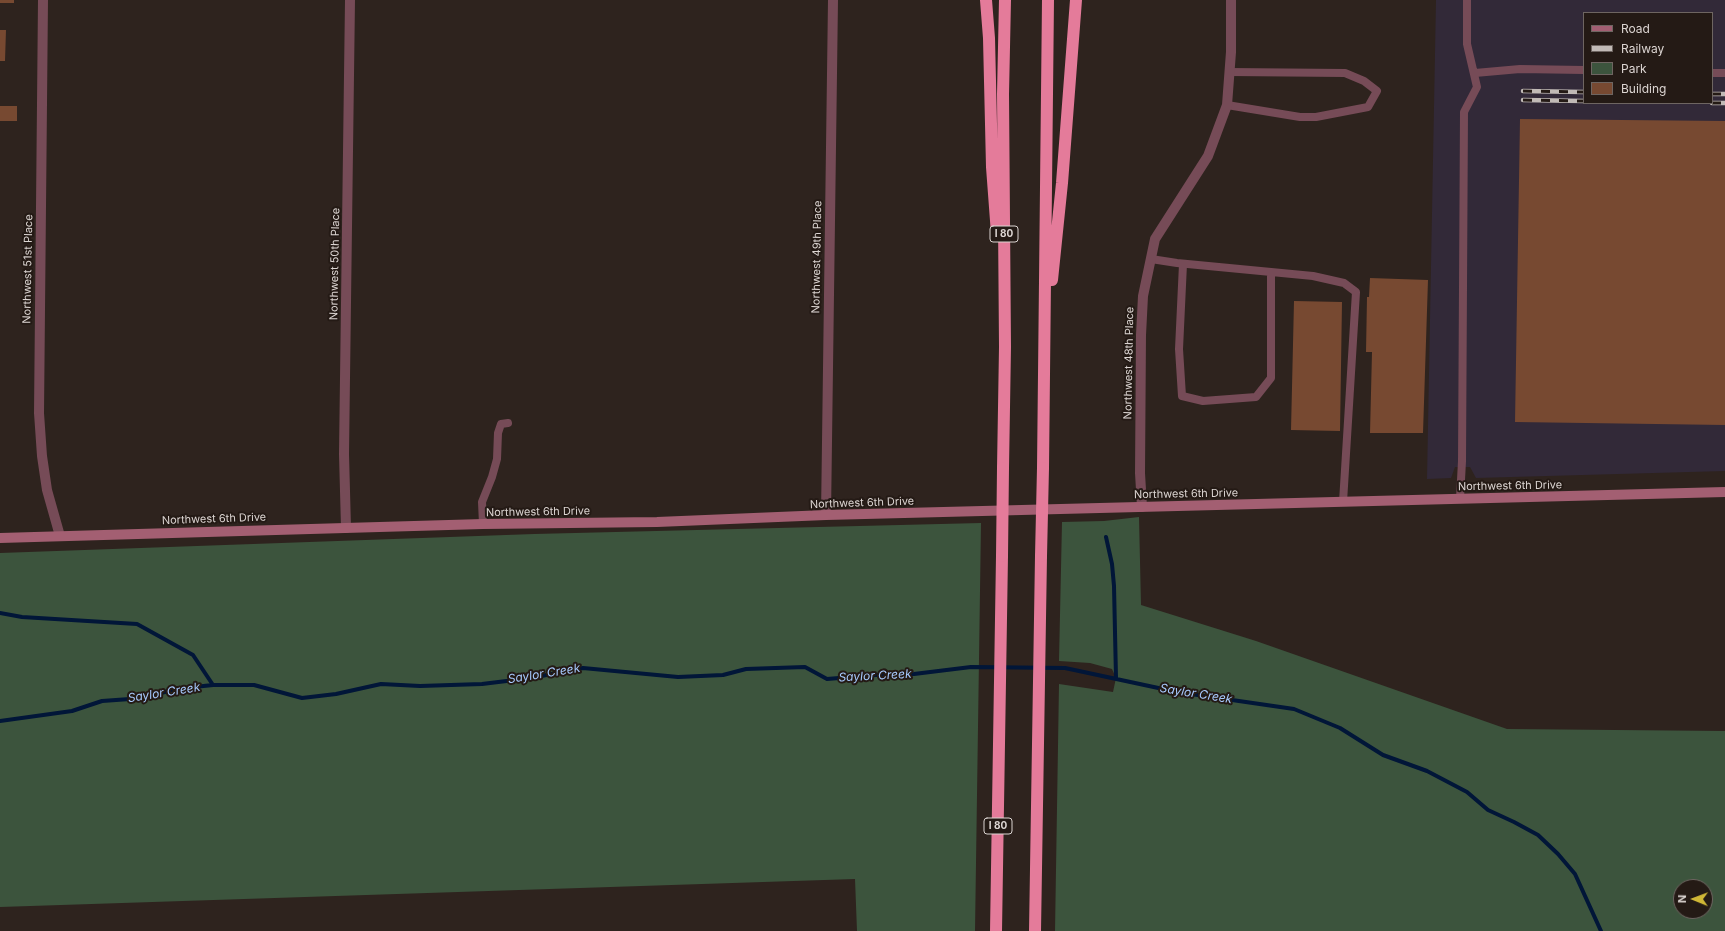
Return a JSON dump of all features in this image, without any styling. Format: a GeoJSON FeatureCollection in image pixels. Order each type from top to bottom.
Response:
{"type":"FeatureCollection","features":[{"type":"Feature","properties":{"kind":"highway"},"geometry":{"type":"LineString","coordinates":[[986,0],[989,38],[992,167],[1005,347]]}},
{"type":"Feature","properties":{"kind":"highway","name":"I 80"},"geometry":{"type":"LineString","coordinates":[[996,931],[1005,347],[1003,94],[1005,0]]}},
{"type":"Feature","properties":{"kind":"highway"},"geometry":{"type":"LineString","coordinates":[[1035,931],[1043,468],[1048,0]]}},
{"type":"Feature","properties":{"kind":"highway"},"geometry":{"type":"LineString","coordinates":[[1044,359],[1062,183],[1076,0]]}},
{"type":"Feature","properties":{"kind":"main road","name":"Northwest 6th Drive"},"geometry":{"type":"LineString","coordinates":[[0,538],[483,524],[656,522],[826,515],[1725,492]]}},
{"type":"Feature","properties":{"kind":"street","name":"Northwest 51st Place"},"geometry":{"type":"LineString","coordinates":[[43,0],[39,413],[42,456],[46,483],[60,536]]}},
{"type":"Feature","properties":{"kind":"street","name":"Northwest 50th Place"},"geometry":{"type":"LineString","coordinates":[[346,528],[344,454],[350,0]]}},
{"type":"Feature","properties":{"kind":"street","name":"Northwest 49th Place"},"geometry":{"type":"LineString","coordinates":[[826,515],[833,0]]}},
{"type":"Feature","properties":{"kind":"street","name":"Northwest 48th Place"},"geometry":{"type":"LineString","coordinates":[[1142,507],[1140,473],[1141,335],[1143,296],[1154,239],[1208,156],[1227,105],[1232,0]]}},
{"type":"Feature","properties":{"kind":"lane"},"geometry":{"type":"LineString","coordinates":[[1460,499],[1462,445],[1464,112],[1477,87],[1467,44],[1467,0]]}},
{"type":"Feature","properties":{"kind":"lane"},"geometry":{"type":"LineString","coordinates":[[1475,74],[1520,69],[1583,70]]}},
{"type":"Feature","properties":{"kind":"lane"},"geometry":{"type":"LineString","coordinates":[[1227,105],[1300,117],[1316,117],[1368,107],[1377,91],[1364,81],[1345,72],[1229,72]]}},
{"type":"Feature","properties":{"kind":"lane"},"geometry":{"type":"LineString","coordinates":[[1713,73],[1725,73]]}},
{"type":"Feature","properties":{"kind":"lane"},"geometry":{"type":"LineString","coordinates":[[1151,259],[1183,264],[1319,277],[1344,283],[1356,292],[1343,502]]}},
{"type":"Feature","properties":{"kind":"lane"},"geometry":{"type":"LineString","coordinates":[[1183,264],[1179,349],[1182,396],[1203,401],[1256,397],[1271,378],[1271,272]]}},
{"type":"Feature","properties":{"kind":"lane"},"geometry":{"type":"LineString","coordinates":[[483,524],[482,502],[492,477],[497,459],[498,433],[501,424],[508,423]]}},
{"type":"Feature","properties":{"kind":"shaded area"},"geometry":{"type":"Polygon","coordinates":[[[1436,0],[1725,0],[1725,471],[1476,478],[1470,467],[1455,467],[1451,478],[1427,479],[1436,0]]]}},
{"type":"Feature","properties":{"kind":"green space"},"geometry":{"type":"Polygon","coordinates":[[[1139,517],[1141,605],[1256,641],[1507,729],[1725,731],[1725,931],[1055,931],[1059,684],[1113,692],[1116,678],[1112,669],[1090,663],[1059,661],[1062,522],[1104,521],[1139,517]]]}},
{"type":"Feature","properties":{"kind":"green space"},"geometry":{"type":"Polygon","coordinates":[[[981,523],[975,931],[857,931],[855,879],[0,907],[0,553],[534,534],[981,523]]]}},
{"type":"Feature","properties":{"kind":"building"},"geometry":{"type":"Polygon","coordinates":[[[0,0],[14,0],[14,3],[0,3],[0,0]]]}},
{"type":"Feature","properties":{"kind":"building"},"geometry":{"type":"Polygon","coordinates":[[[0,30],[6,30],[5,61],[0,61],[0,30]]]}},
{"type":"Feature","properties":{"kind":"building"},"geometry":{"type":"Polygon","coordinates":[[[0,106],[17,106],[17,121],[0,121],[0,106]]]}},
{"type":"Feature","properties":{"kind":"building"},"geometry":{"type":"Polygon","coordinates":[[[1520,119],[1725,121],[1725,425],[1515,422],[1520,119]]]}},
{"type":"Feature","properties":{"kind":"building"},"geometry":{"type":"Polygon","coordinates":[[[1370,278],[1428,280],[1423,433],[1370,433],[1372,352],[1366,352],[1367,297],[1369,297],[1370,278]]]}},
{"type":"Feature","properties":{"kind":"building"},"geometry":{"type":"Polygon","coordinates":[[[1294,301],[1342,302],[1340,431],[1291,430],[1294,301]]]}},
{"type":"Feature","properties":{"kind":"waterway"},"geometry":{"type":"LineString","coordinates":[[1106,537],[1112,564],[1114,586],[1116,678]]}},
{"type":"Feature","properties":{"kind":"waterway"},"geometry":{"type":"LineString","coordinates":[[0,613],[22,617],[137,624],[193,655],[213,685]]}},
{"type":"Feature","properties":{"kind":"waterway","name":"Saylor Creek"},"geometry":{"type":"LineString","coordinates":[[0,721],[72,711],[102,701],[144,698],[175,689],[213,685],[254,685],[302,698],[336,694],[381,684],[420,686],[482,684],[531,678],[583,668],[678,677],[723,675],[746,669],[805,667],[827,679],[914,674],[971,667],[1065,668],[1177,692],[1294,709],[1340,728],[1383,755],[1427,771],[1467,792],[1488,810],[1538,835],[1558,854],[1575,874],[1601,931]]}},
{"type":"Feature","properties":{"kind":"railway"},"geometry":{"type":"LineString","coordinates":[[1523,91],[1583,92]]}},
{"type":"Feature","properties":{"kind":"railway"},"geometry":{"type":"LineString","coordinates":[[1713,94],[1725,94]]}},
{"type":"Feature","properties":{"kind":"railway"},"geometry":{"type":"LineString","coordinates":[[1523,100],[1583,101]]}},
{"type":"Feature","properties":{"kind":"railway"},"geometry":{"type":"LineString","coordinates":[[1713,103],[1725,103]]}}]}
